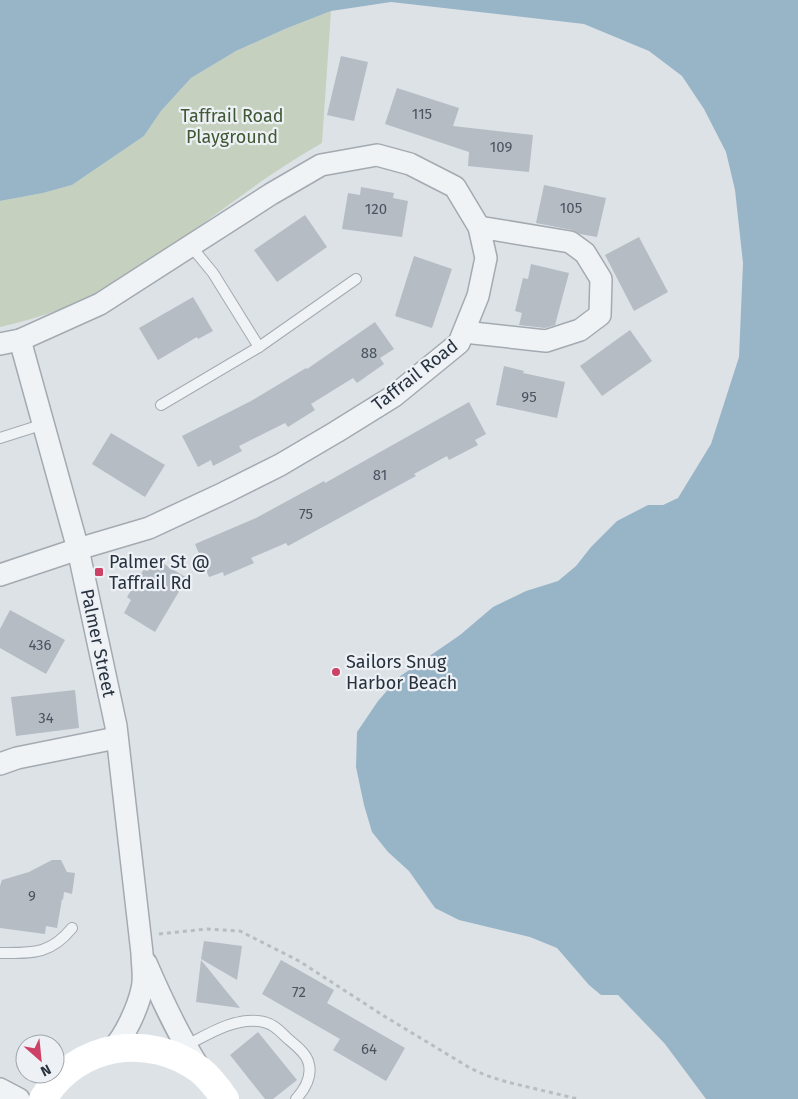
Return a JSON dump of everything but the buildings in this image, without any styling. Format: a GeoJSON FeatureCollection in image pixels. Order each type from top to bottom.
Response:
{"type":"FeatureCollection","features":[{"type":"Feature","properties":{"kind":"street","name":"Taffrail Road"},"geometry":{"type":"LineString","coordinates":[[0,575],[149,528],[280,465],[394,396],[460,343],[478,296],[486,258],[479,228],[456,187],[410,164],[377,155],[321,164],[190,245],[100,304],[10,342]]}},
{"type":"Feature","properties":{"kind":"street"},"geometry":{"type":"LineString","coordinates":[[464,332],[546,340],[580,330],[600,314],[601,279],[585,253],[570,242],[479,228]]}},
{"type":"Feature","properties":{"kind":"street","name":"Palmer Street"},"geometry":{"type":"LineString","coordinates":[[10,342],[44,424],[78,549],[116,726],[141,944],[142,988],[128,1026],[119,1042],[112,1049]]}},
{"type":"Feature","properties":{"kind":"street"},"geometry":{"type":"LineString","coordinates":[[0,764],[16,758],[116,738]]}},
{"type":"Feature","properties":{"kind":"street","name":"Palmer Street"},"geometry":{"type":"LineString","coordinates":[[141,944],[166,1012],[201,1070]]}},
{"type":"Feature","properties":{"kind":"street"},"geometry":{"type":"LineString","coordinates":[[44,1099],[50,1088],[67,1070],[88,1057],[112,1049],[143,1047],[174,1054],[201,1070],[225,1099]]}},
{"type":"Feature","properties":{"kind":"street"},"geometry":{"type":"LineString","coordinates":[[0,1088],[19,1099]]}},
{"type":"Feature","properties":{"kind":"lane"},"geometry":{"type":"LineString","coordinates":[[190,245],[213,274],[259,347]]}},
{"type":"Feature","properties":{"kind":"lane"},"geometry":{"type":"LineString","coordinates":[[161,405],[259,347],[356,279]]}},
{"type":"Feature","properties":{"kind":"lane"},"geometry":{"type":"LineString","coordinates":[[0,438],[44,424]]}},
{"type":"Feature","properties":{"kind":"lane"},"geometry":{"type":"LineString","coordinates":[[0,953],[32,953],[47,950],[63,939],[72,928]]}},
{"type":"Feature","properties":{"kind":"lane"},"geometry":{"type":"LineString","coordinates":[[185,1046],[215,1031],[237,1023],[257,1020],[270,1023],[297,1047],[308,1060],[310,1074],[305,1087],[296,1099]]}},
{"type":"Feature","properties":{"kind":"path"},"geometry":{"type":"LineString","coordinates":[[141,944],[187,932],[207,929],[240,931],[299,962],[470,1068],[507,1082],[578,1099]]}},
{"type":"Feature","properties":{"kind":"green space","name":"Taffrail Road Playground"},"geometry":{"type":"Polygon","coordinates":[[[331,11],[322,143],[269,176],[167,250],[101,292],[58,310],[0,327],[0,201],[43,193],[72,185],[144,136],[161,111],[191,78],[236,51],[331,11]]]}},
{"type":"Feature","properties":{"kind":"water"},"geometry":{"type":"Polygon","coordinates":[[[0,0],[798,0],[798,1099],[706,1099],[665,1044],[618,995],[601,995],[589,985],[557,948],[530,937],[459,920],[435,908],[409,871],[388,852],[372,832],[356,767],[357,732],[378,701],[399,677],[460,635],[493,607],[526,591],[558,581],[576,566],[591,547],[617,521],[648,505],[663,505],[678,498],[711,444],[739,357],[743,263],[735,190],[726,152],[704,109],[682,76],[649,51],[584,24],[391,2],[331,11],[236,51],[191,78],[161,111],[144,136],[72,185],[43,193],[0,201],[0,0]]]}},
{"type":"Feature","properties":{"kind":"place","name":"Palmer St @ Taffrail Rd"},"geometry":{"type":"Point","coordinates":[99,572]}},
{"type":"Feature","properties":{"kind":"place","name":"Sailors Snug Harbor Beach"},"geometry":{"type":"Point","coordinates":[336,672]}}]}
